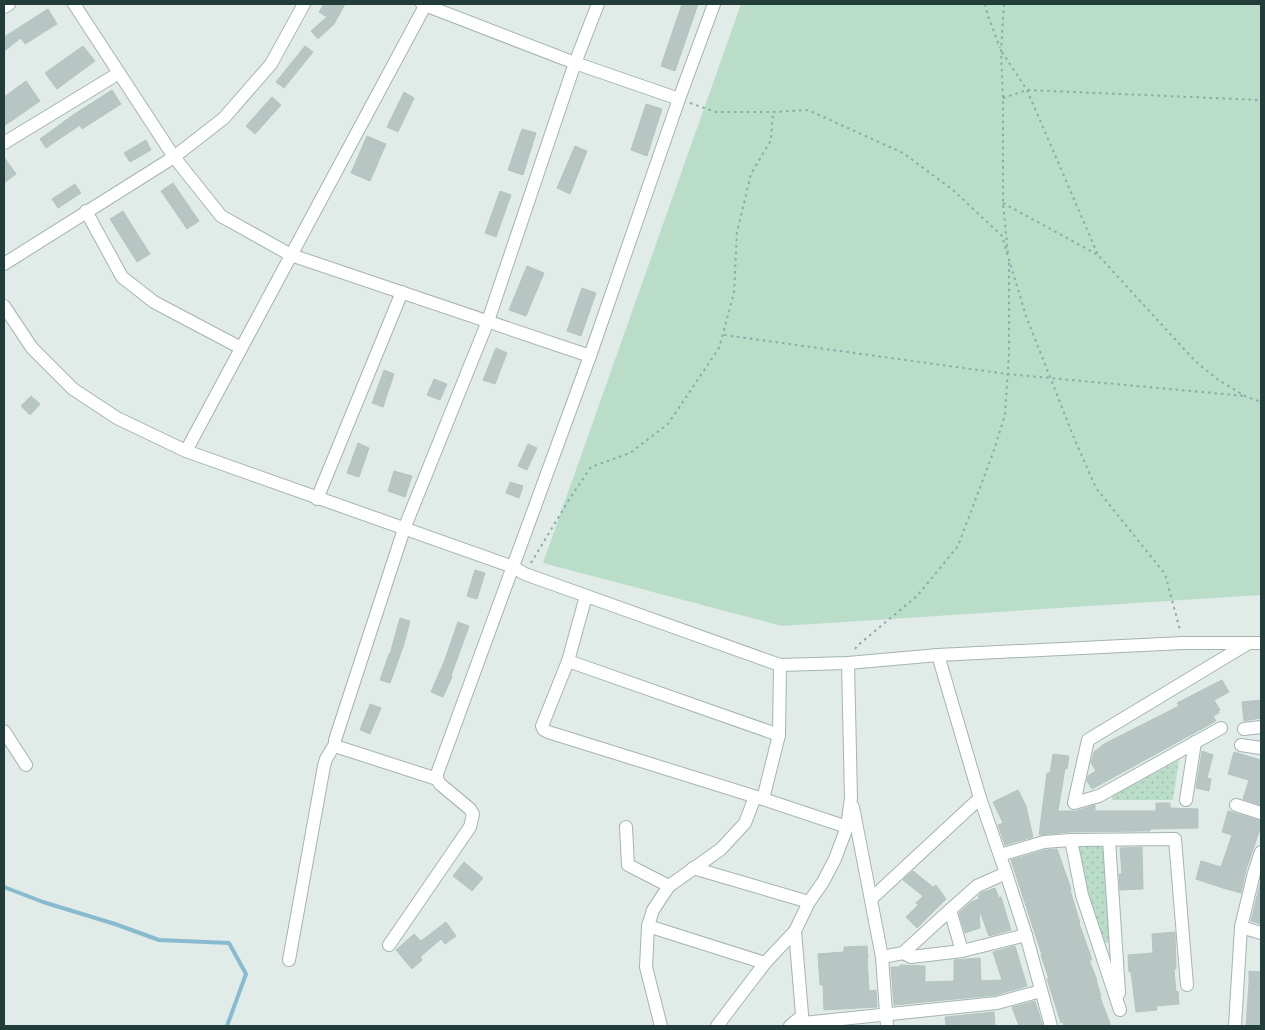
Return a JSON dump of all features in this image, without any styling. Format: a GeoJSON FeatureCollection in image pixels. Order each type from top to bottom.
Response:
{"type":"FeatureCollection","features":[{"type":"Feature","properties":{"kind":"street"},"geometry":{"type":"LineString","coordinates":[[4,7],[9,4]]}},
{"type":"Feature","properties":{"kind":"street"},"geometry":{"type":"LineString","coordinates":[[74,4],[174,157],[221,216],[291,255],[590,356]]}},
{"type":"Feature","properties":{"kind":"street"},"geometry":{"type":"LineString","coordinates":[[4,264],[174,157],[224,118],[271,64],[304,4]]}},
{"type":"Feature","properties":{"kind":"street"},"geometry":{"type":"LineString","coordinates":[[186,451],[425,4],[575,63],[679,99]]}},
{"type":"Feature","properties":{"kind":"street"},"geometry":{"type":"LineString","coordinates":[[289,960],[326,759],[335,744],[404,529],[488,321],[575,63],[598,4]]}},
{"type":"Feature","properties":{"kind":"street"},"geometry":{"type":"LineString","coordinates":[[388,945],[470,827],[473,814],[470,809],[440,784],[437,774],[590,356],[714,4]]}},
{"type":"Feature","properties":{"kind":"street"},"geometry":{"type":"LineString","coordinates":[[4,143],[118,73]]}},
{"type":"Feature","properties":{"kind":"street"},"geometry":{"type":"LineString","coordinates":[[86,211],[122,276],[154,302],[241,348]]}},
{"type":"Feature","properties":{"kind":"street"},"geometry":{"type":"LineString","coordinates":[[317,498],[402,292]]}},
{"type":"Feature","properties":{"kind":"street"},"geometry":{"type":"LineString","coordinates":[[4,306],[32,348],[73,388],[116,418],[186,451],[513,567],[525,574],[780,665],[848,663],[938,655],[1183,643],[1261,643]]}},
{"type":"Feature","properties":{"kind":"street"},"geometry":{"type":"LineString","coordinates":[[586,596],[568,661],[542,726],[544,730],[847,827]]}},
{"type":"Feature","properties":{"kind":"street"},"geometry":{"type":"LineString","coordinates":[[1221,728],[1099,796],[1074,803],[1088,740],[1247,644]]}},
{"type":"Feature","properties":{"kind":"street"},"geometry":{"type":"LineString","coordinates":[[938,655],[980,798],[1026,935],[1051,1026]]}},
{"type":"Feature","properties":{"kind":"street"},"geometry":{"type":"LineString","coordinates":[[568,661],[779,735]]}},
{"type":"Feature","properties":{"kind":"street"},"geometry":{"type":"LineString","coordinates":[[718,1026],[765,963],[795,931],[809,902],[823,882],[835,859],[847,827],[851,798],[848,663]]}},
{"type":"Feature","properties":{"kind":"street"},"geometry":{"type":"LineString","coordinates":[[661,1026],[646,966],[648,926],[653,910],[669,886],[721,849],[744,823],[759,798],[779,735],[780,665]]}},
{"type":"Feature","properties":{"kind":"street"},"geometry":{"type":"LineString","coordinates":[[1244,730],[1261,728]]}},
{"type":"Feature","properties":{"kind":"street"},"geometry":{"type":"LineString","coordinates":[[4,731],[26,765]]}},
{"type":"Feature","properties":{"kind":"street"},"geometry":{"type":"LineString","coordinates":[[1186,800],[1196,742]]}},
{"type":"Feature","properties":{"kind":"street"},"geometry":{"type":"LineString","coordinates":[[335,744],[338,747],[437,779]]}},
{"type":"Feature","properties":{"kind":"street"},"geometry":{"type":"LineString","coordinates":[[1241,745],[1261,748]]}},
{"type":"Feature","properties":{"kind":"street"},"geometry":{"type":"LineString","coordinates":[[851,798],[882,957],[887,1020]]}},
{"type":"Feature","properties":{"kind":"street"},"geometry":{"type":"LineString","coordinates":[[871,899],[980,798]]}},
{"type":"Feature","properties":{"kind":"street"},"geometry":{"type":"LineString","coordinates":[[1236,804],[1261,813]]}},
{"type":"Feature","properties":{"kind":"street"},"geometry":{"type":"LineString","coordinates":[[626,827],[628,865],[669,886]]}},
{"type":"Feature","properties":{"kind":"street"},"geometry":{"type":"LineString","coordinates":[[1000,855],[1044,842],[1175,838],[1187,986]]}},
{"type":"Feature","properties":{"kind":"street"},"geometry":{"type":"LineString","coordinates":[[1071,840],[1082,895],[1120,1010],[1109,840]]}},
{"type":"Feature","properties":{"kind":"street"},"geometry":{"type":"LineString","coordinates":[[1235,1026],[1242,927],[1258,874],[1261,852]]}},
{"type":"Feature","properties":{"kind":"street"},"geometry":{"type":"LineString","coordinates":[[693,868],[809,902]]}},
{"type":"Feature","properties":{"kind":"street"},"geometry":{"type":"LineString","coordinates":[[882,957],[903,952],[977,886],[1006,873]]}},
{"type":"Feature","properties":{"kind":"street"},"geometry":{"type":"LineString","coordinates":[[950,910],[962,951]]}},
{"type":"Feature","properties":{"kind":"street"},"geometry":{"type":"LineString","coordinates":[[648,926],[765,963]]}},
{"type":"Feature","properties":{"kind":"street"},"geometry":{"type":"LineString","coordinates":[[1242,927],[1261,933]]}},
{"type":"Feature","properties":{"kind":"street"},"geometry":{"type":"LineString","coordinates":[[795,931],[803,1022]]}},
{"type":"Feature","properties":{"kind":"street"},"geometry":{"type":"LineString","coordinates":[[903,952],[911,957],[962,951],[1026,935]]}},
{"type":"Feature","properties":{"kind":"street"},"geometry":{"type":"LineString","coordinates":[[790,1026],[803,1022],[887,1020],[997,1003],[1041,991]]}},
{"type":"Feature","properties":{"kind":"path"},"geometry":{"type":"LineString","coordinates":[[985,4],[1001,50],[1027,90],[1098,255],[1195,362],[1217,379],[1245,396],[1261,402]]}},
{"type":"Feature","properties":{"kind":"path"},"geometry":{"type":"LineString","coordinates":[[848,663],[857,646],[917,596],[958,546],[993,453],[1005,415],[1009,354],[1008,258],[1003,204],[1001,50],[1004,4]]}},
{"type":"Feature","properties":{"kind":"path"},"geometry":{"type":"LineString","coordinates":[[1003,98],[1027,90],[1261,100]]}},
{"type":"Feature","properties":{"kind":"path"},"geometry":{"type":"LineString","coordinates":[[679,99],[716,112],[808,110],[903,154],[953,190],[1002,236],[1026,316],[1074,438],[1096,488],[1165,574],[1183,643]]}},
{"type":"Feature","properties":{"kind":"path"},"geometry":{"type":"LineString","coordinates":[[525,574],[570,498],[591,467],[630,453],[668,424],[719,348],[734,293],[737,232],[751,174],[771,140],[773,112]]}},
{"type":"Feature","properties":{"kind":"path"},"geometry":{"type":"LineString","coordinates":[[1003,204],[1098,255]]}},
{"type":"Feature","properties":{"kind":"path"},"geometry":{"type":"LineString","coordinates":[[722,335],[1008,374],[1245,396]]}},
{"type":"Feature","properties":{"kind":"green space"},"geometry":{"type":"Polygon","coordinates":[[[741,4],[1261,4],[1261,595],[782,626],[543,563],[741,4]]]}},
{"type":"Feature","properties":{"kind":"green space"},"geometry":{"type":"Polygon","coordinates":[[[1179,760],[1173,800],[1112,800],[1112,796],[1179,760]]]}},
{"type":"Feature","properties":{"kind":"green space"},"geometry":{"type":"Polygon","coordinates":[[[1104,846],[1112,942],[1102,943],[1076,847],[1104,846]]]}},
{"type":"Feature","properties":{"kind":"building"},"geometry":{"type":"Polygon","coordinates":[[[324,4],[345,4],[334,24],[318,39],[311,31],[327,17],[319,12],[324,4]]]}},
{"type":"Feature","properties":{"kind":"building"},"geometry":{"type":"Polygon","coordinates":[[[682,4],[698,4],[675,71],[661,66],[682,4]]]}},
{"type":"Feature","properties":{"kind":"building"},"geometry":{"type":"Polygon","coordinates":[[[48,9],[57,24],[25,44],[21,38],[4,51],[4,37],[48,9]]]}},
{"type":"Feature","properties":{"kind":"building"},"geometry":{"type":"Polygon","coordinates":[[[83,46],[95,61],[57,89],[45,73],[83,46]]]}},
{"type":"Feature","properties":{"kind":"building"},"geometry":{"type":"Polygon","coordinates":[[[305,46],[313,52],[284,88],[276,82],[305,46]]]}},
{"type":"Feature","properties":{"kind":"building"},"geometry":{"type":"Polygon","coordinates":[[[26,81],[40,101],[4,126],[4,97],[26,81]]]}},
{"type":"Feature","properties":{"kind":"building"},"geometry":{"type":"Polygon","coordinates":[[[112,90],[121,104],[82,129],[80,125],[46,148],[40,139],[112,90]]]}},
{"type":"Feature","properties":{"kind":"building"},"geometry":{"type":"Polygon","coordinates":[[[404,92],[414,98],[398,132],[387,127],[404,92]]]}},
{"type":"Feature","properties":{"kind":"building"},"geometry":{"type":"Polygon","coordinates":[[[272,97],[281,105],[255,134],[246,126],[272,97]]]}},
{"type":"Feature","properties":{"kind":"building"},"geometry":{"type":"Polygon","coordinates":[[[646,104],[662,109],[647,156],[631,150],[646,104]]]}},
{"type":"Feature","properties":{"kind":"building"},"geometry":{"type":"Polygon","coordinates":[[[522,129],[536,133],[523,175],[508,170],[522,129]]]}},
{"type":"Feature","properties":{"kind":"building"},"geometry":{"type":"Polygon","coordinates":[[[367,136],[386,144],[370,181],[351,173],[367,136]]]}},
{"type":"Feature","properties":{"kind":"building"},"geometry":{"type":"Polygon","coordinates":[[[146,140],[151,150],[130,162],[124,153],[146,140]]]}},
{"type":"Feature","properties":{"kind":"building"},"geometry":{"type":"Polygon","coordinates":[[[575,146],[587,151],[570,194],[557,188],[575,146]]]}},
{"type":"Feature","properties":{"kind":"building"},"geometry":{"type":"Polygon","coordinates":[[[4,157],[16,174],[4,183],[4,157]]]}},
{"type":"Feature","properties":{"kind":"building"},"geometry":{"type":"Polygon","coordinates":[[[173,183],[199,221],[187,229],[161,191],[173,183]]]}},
{"type":"Feature","properties":{"kind":"building"},"geometry":{"type":"Polygon","coordinates":[[[75,184],[81,193],[58,208],[52,199],[75,184]]]}},
{"type":"Feature","properties":{"kind":"building"},"geometry":{"type":"Polygon","coordinates":[[[500,191],[511,195],[496,237],[485,233],[500,191]]]}},
{"type":"Feature","properties":{"kind":"building"},"geometry":{"type":"Polygon","coordinates":[[[123,211],[150,254],[137,262],[110,219],[123,211]]]}},
{"type":"Feature","properties":{"kind":"building"},"geometry":{"type":"Polygon","coordinates":[[[527,266],[544,273],[526,316],[509,310],[527,266]]]}},
{"type":"Feature","properties":{"kind":"building"},"geometry":{"type":"Polygon","coordinates":[[[582,288],[596,293],[581,336],[567,331],[582,288]]]}},
{"type":"Feature","properties":{"kind":"building"},"geometry":{"type":"Polygon","coordinates":[[[496,348],[507,353],[495,384],[483,380],[496,348]]]}},
{"type":"Feature","properties":{"kind":"building"},"geometry":{"type":"Polygon","coordinates":[[[384,370],[394,374],[383,407],[372,403],[384,370]]]}},
{"type":"Feature","properties":{"kind":"building"},"geometry":{"type":"Polygon","coordinates":[[[434,379],[447,384],[440,400],[427,395],[434,379]]]}},
{"type":"Feature","properties":{"kind":"building"},"geometry":{"type":"Polygon","coordinates":[[[31,396],[40,404],[30,415],[21,406],[31,396]]]}},
{"type":"Feature","properties":{"kind":"building"},"geometry":{"type":"Polygon","coordinates":[[[358,443],[369,448],[359,477],[347,473],[358,443]]]}},
{"type":"Feature","properties":{"kind":"building"},"geometry":{"type":"Polygon","coordinates":[[[528,444],[537,448],[527,470],[518,466],[528,444]]]}},
{"type":"Feature","properties":{"kind":"building"},"geometry":{"type":"Polygon","coordinates":[[[394,471],[412,476],[405,497],[388,491],[394,471]]]}},
{"type":"Feature","properties":{"kind":"building"},"geometry":{"type":"Polygon","coordinates":[[[510,482],[523,486],[519,498],[506,493],[510,482]]]}},
{"type":"Feature","properties":{"kind":"building"},"geometry":{"type":"Polygon","coordinates":[[[475,570],[485,573],[477,599],[467,596],[475,570]]]}},
{"type":"Feature","properties":{"kind":"building"},"geometry":{"type":"Polygon","coordinates":[[[400,618],[410,621],[390,683],[380,680],[390,654],[400,618]]]}},
{"type":"Feature","properties":{"kind":"building"},"geometry":{"type":"Polygon","coordinates":[[[458,622],[469,626],[452,677],[443,697],[431,692],[458,622]]]}},
{"type":"Feature","properties":{"kind":"building"},"geometry":{"type":"Polygon","coordinates":[[[1222,680],[1229,692],[1214,700],[1220,710],[1218,711],[1219,713],[1213,716],[1216,721],[1092,789],[1087,781],[1088,776],[1096,771],[1091,763],[1094,752],[1104,744],[1179,706],[1177,703],[1222,680]]]}},
{"type":"Feature","properties":{"kind":"building"},"geometry":{"type":"Polygon","coordinates":[[[1261,700],[1261,718],[1244,721],[1242,702],[1261,700]]]}},
{"type":"Feature","properties":{"kind":"building"},"geometry":{"type":"Polygon","coordinates":[[[370,704],[381,708],[370,734],[360,730],[370,704]]]}},
{"type":"Feature","properties":{"kind":"building"},"geometry":{"type":"Polygon","coordinates":[[[1202,751],[1213,755],[1207,778],[1211,779],[1209,791],[1196,788],[1202,751]]]}},
{"type":"Feature","properties":{"kind":"building"},"geometry":{"type":"Polygon","coordinates":[[[1234,752],[1261,760],[1261,805],[1243,799],[1249,780],[1228,774],[1234,752]]]}},
{"type":"Feature","properties":{"kind":"building"},"geometry":{"type":"Polygon","coordinates":[[[1053,754],[1069,756],[1067,769],[1065,768],[1058,811],[1076,811],[1095,805],[1095,811],[1156,811],[1156,803],[1170,803],[1170,808],[1198,809],[1198,828],[1070,832],[1039,835],[1047,773],[1050,773],[1053,754]]]}},
{"type":"Feature","properties":{"kind":"building"},"geometry":{"type":"Polygon","coordinates":[[[1018,790],[1026,806],[1033,837],[1005,845],[998,825],[1003,823],[993,802],[1018,790]]]}},
{"type":"Feature","properties":{"kind":"building"},"geometry":{"type":"Polygon","coordinates":[[[1228,811],[1261,821],[1241,893],[1196,879],[1201,861],[1221,867],[1232,835],[1222,832],[1228,811]]]}},
{"type":"Feature","properties":{"kind":"building"},"geometry":{"type":"Polygon","coordinates":[[[1142,847],[1143,889],[1120,890],[1119,874],[1122,874],[1120,848],[1142,847]]]}},
{"type":"Feature","properties":{"kind":"building"},"geometry":{"type":"Polygon","coordinates":[[[1057,849],[1092,960],[1089,960],[1097,980],[1100,997],[1111,1026],[1064,1026],[1063,1022],[1061,1023],[1047,979],[1049,979],[1042,955],[1011,860],[1045,850],[1057,849]]]}},
{"type":"Feature","properties":{"kind":"building"},"geometry":{"type":"Polygon","coordinates":[[[464,862],[483,878],[472,891],[453,876],[464,862]]]}},
{"type":"Feature","properties":{"kind":"building"},"geometry":{"type":"Polygon","coordinates":[[[913,871],[933,887],[936,885],[946,899],[917,928],[906,917],[918,905],[916,903],[923,896],[903,880],[913,871]]]}},
{"type":"Feature","properties":{"kind":"building"},"geometry":{"type":"Polygon","coordinates":[[[1261,880],[1261,924],[1251,921],[1261,880]]]}},
{"type":"Feature","properties":{"kind":"building"},"geometry":{"type":"Polygon","coordinates":[[[995,888],[999,898],[1001,897],[1011,930],[989,936],[979,909],[980,928],[965,933],[959,913],[971,902],[979,899],[978,896],[981,893],[995,888]]]}},
{"type":"Feature","properties":{"kind":"building"},"geometry":{"type":"Polygon","coordinates":[[[446,922],[456,936],[445,944],[441,939],[420,957],[422,960],[412,969],[396,950],[414,934],[421,941],[446,922]]]}},
{"type":"Feature","properties":{"kind":"building"},"geometry":{"type":"Polygon","coordinates":[[[1175,932],[1176,969],[1174,969],[1179,1004],[1156,1006],[1157,1010],[1136,1012],[1128,955],[1153,953],[1152,934],[1175,932]]]}},
{"type":"Feature","properties":{"kind":"building"},"geometry":{"type":"Polygon","coordinates":[[[867,946],[869,991],[876,990],[877,1007],[824,1010],[823,985],[820,985],[818,954],[844,952],[844,947],[867,946]]]}},
{"type":"Feature","properties":{"kind":"building"},"geometry":{"type":"Polygon","coordinates":[[[1015,946],[1027,986],[996,995],[894,1005],[891,967],[900,967],[900,965],[925,966],[925,982],[954,981],[954,960],[980,958],[981,981],[1002,980],[993,952],[1015,946]]]}},
{"type":"Feature","properties":{"kind":"building"},"geometry":{"type":"Polygon","coordinates":[[[1249,971],[1261,972],[1261,1026],[1246,1026],[1249,971]]]}},
{"type":"Feature","properties":{"kind":"building"},"geometry":{"type":"Polygon","coordinates":[[[1035,1001],[1043,1026],[1019,1026],[1012,1007],[1035,1001]]]}},
{"type":"Feature","properties":{"kind":"building"},"geometry":{"type":"Polygon","coordinates":[[[994,1012],[995,1026],[946,1026],[945,1017],[994,1012]]]}},
{"type":"Feature","properties":{"kind":"waterway"},"geometry":{"type":"LineString","coordinates":[[4,887],[43,902],[115,924],[159,940],[229,943],[246,974],[227,1026]]}}]}
